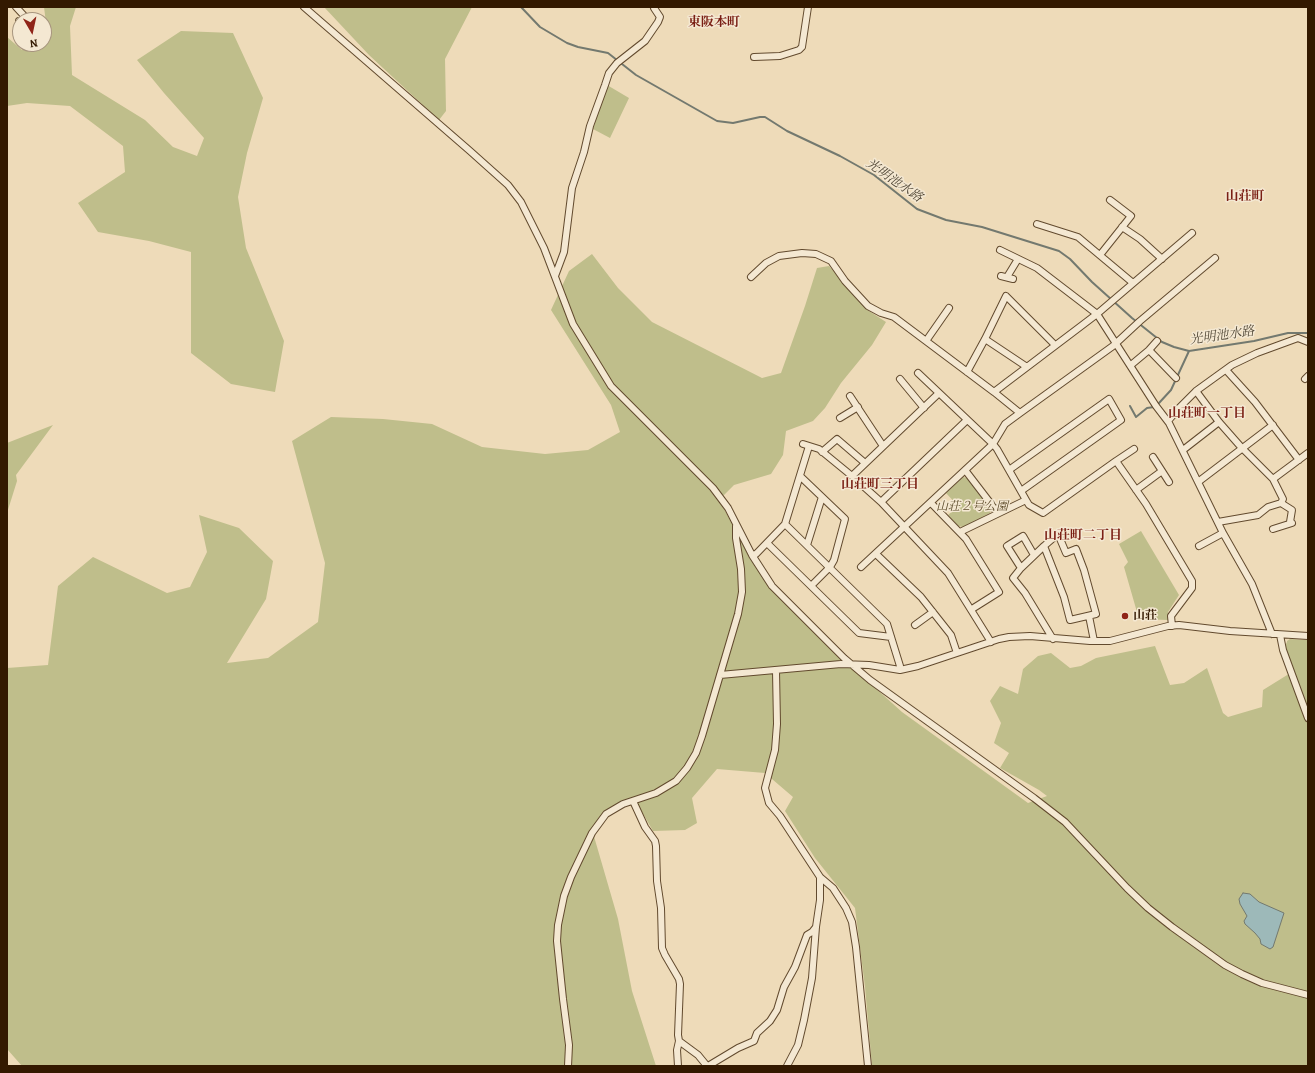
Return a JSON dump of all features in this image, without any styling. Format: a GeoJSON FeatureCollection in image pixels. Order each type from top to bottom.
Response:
{"type":"FeatureCollection","features":[{"type":"Feature","properties":{"kind":"street"},"geometry":{"type":"LineString","coordinates":[[304,7],[508,185],[521,202],[544,248],[573,324],[611,386],[713,488],[728,508],[752,555],[768,580],[780,594],[870,680],[1065,822],[1127,888],[1148,908],[1172,927],[1225,965],[1242,974],[1268,985],[1308,995]]}},
{"type":"Feature","properties":{"kind":"street"},"geometry":{"type":"LineString","coordinates":[[555,276],[564,252],[572,188],[584,152],[590,126],[609,73],[619,62],[646,41],[660,17],[654,8],[655,7]]}},
{"type":"Feature","properties":{"kind":"street"},"geometry":{"type":"LineString","coordinates":[[754,57],[780,56],[799,50],[802,47],[808,7]]}},
{"type":"Feature","properties":{"kind":"street"},"geometry":{"type":"LineString","coordinates":[[1100,255],[1131,216],[1110,200]]}},
{"type":"Feature","properties":{"kind":"street"},"geometry":{"type":"LineString","coordinates":[[1037,224],[1078,237],[1134,283]]}},
{"type":"Feature","properties":{"kind":"street"},"geometry":{"type":"LineString","coordinates":[[1122,226],[1140,239],[1162,259]]}},
{"type":"Feature","properties":{"kind":"street"},"geometry":{"type":"LineString","coordinates":[[994,392],[1097,314],[1192,234]]}},
{"type":"Feature","properties":{"kind":"street"},"geometry":{"type":"LineString","coordinates":[[1000,250],[1037,268],[1097,314],[1156,406],[1168,421],[1223,533],[1252,584],[1272,634]]}},
{"type":"Feature","properties":{"kind":"street"},"geometry":{"type":"LineString","coordinates":[[751,277],[766,263],[779,256],[802,252],[816,254],[831,261],[845,281],[868,306],[881,313],[894,317],[1020,413]]}},
{"type":"Feature","properties":{"kind":"street"},"geometry":{"type":"LineString","coordinates":[[861,567],[993,444],[1005,424],[1116,343],[1138,322],[1215,258]]}},
{"type":"Feature","properties":{"kind":"street"},"geometry":{"type":"LineString","coordinates":[[1007,277],[1018,259]]}},
{"type":"Feature","properties":{"kind":"street"},"geometry":{"type":"LineString","coordinates":[[967,372],[1006,296],[1055,345]]}},
{"type":"Feature","properties":{"kind":"street"},"geometry":{"type":"LineString","coordinates":[[926,341],[949,308]]}},
{"type":"Feature","properties":{"kind":"street"},"geometry":{"type":"LineString","coordinates":[[1168,421],[1196,391],[1232,365],[1257,353],[1298,338],[1308,342]]}},
{"type":"Feature","properties":{"kind":"street"},"geometry":{"type":"LineString","coordinates":[[985,339],[1027,367]]}},
{"type":"Feature","properties":{"kind":"street"},"geometry":{"type":"LineString","coordinates":[[1131,365],[1157,341]]}},
{"type":"Feature","properties":{"kind":"street"},"geometry":{"type":"LineString","coordinates":[[1149,350],[1176,378]]}},
{"type":"Feature","properties":{"kind":"street"},"geometry":{"type":"LineString","coordinates":[[1226,370],[1255,402],[1299,460]]}},
{"type":"Feature","properties":{"kind":"street"},"geometry":{"type":"LineString","coordinates":[[918,373],[993,444],[1029,505],[1044,513],[1134,449]]}},
{"type":"Feature","properties":{"kind":"street"},"geometry":{"type":"LineString","coordinates":[[900,379],[924,408]]}},
{"type":"Feature","properties":{"kind":"street"},"geometry":{"type":"LineString","coordinates":[[1196,391],[1219,422],[1273,479],[1283,499],[1281,503]]}},
{"type":"Feature","properties":{"kind":"street"},"geometry":{"type":"LineString","coordinates":[[852,476],[940,393]]}},
{"type":"Feature","properties":{"kind":"street"},"geometry":{"type":"LineString","coordinates":[[850,396],[883,446]]}},
{"type":"Feature","properties":{"kind":"street"},"geometry":{"type":"LineString","coordinates":[[1009,470],[1109,398],[1121,420],[1021,491]]}},
{"type":"Feature","properties":{"kind":"street"},"geometry":{"type":"LineString","coordinates":[[840,418],[858,407]]}},
{"type":"Feature","properties":{"kind":"street"},"geometry":{"type":"LineString","coordinates":[[881,502],[968,420]]}},
{"type":"Feature","properties":{"kind":"street"},"geometry":{"type":"LineString","coordinates":[[1183,450],[1219,422]]}},
{"type":"Feature","properties":{"kind":"street"},"geometry":{"type":"LineString","coordinates":[[1198,482],[1273,425]]}},
{"type":"Feature","properties":{"kind":"street"},"geometry":{"type":"LineString","coordinates":[[822,452],[837,439],[865,463]]}},
{"type":"Feature","properties":{"kind":"street"},"geometry":{"type":"LineString","coordinates":[[752,555],[756,554],[785,524],[800,476],[806,445],[819,449],[881,502],[948,573],[972,609],[991,642]]}},
{"type":"Feature","properties":{"kind":"street"},"geometry":{"type":"LineString","coordinates":[[1273,479],[1308,453]]}},
{"type":"Feature","properties":{"kind":"street"},"geometry":{"type":"LineString","coordinates":[[1153,457],[1169,482]]}},
{"type":"Feature","properties":{"kind":"street"},"geometry":{"type":"LineString","coordinates":[[1116,461],[1146,504],[1192,581],[1192,593],[1171,616],[1172,626]]}},
{"type":"Feature","properties":{"kind":"street"},"geometry":{"type":"LineString","coordinates":[[965,470],[998,513]]}},
{"type":"Feature","properties":{"kind":"street"},"geometry":{"type":"LineString","coordinates":[[1136,490],[1162,471]]}},
{"type":"Feature","properties":{"kind":"street"},"geometry":{"type":"LineString","coordinates":[[1102,472],[1106,477]]}},
{"type":"Feature","properties":{"kind":"street"},"geometry":{"type":"LineString","coordinates":[[800,476],[845,519],[834,560],[830,567],[811,586]]}},
{"type":"Feature","properties":{"kind":"street"},"geometry":{"type":"LineString","coordinates":[[807,545],[822,497]]}},
{"type":"Feature","properties":{"kind":"street"},"geometry":{"type":"LineString","coordinates":[[1064,498],[1068,504]]}},
{"type":"Feature","properties":{"kind":"street"},"geometry":{"type":"LineString","coordinates":[[960,532],[1026,500]]}},
{"type":"Feature","properties":{"kind":"street"},"geometry":{"type":"LineString","coordinates":[[931,503],[966,539],[999,592],[972,609]]}},
{"type":"Feature","properties":{"kind":"street"},"geometry":{"type":"LineString","coordinates":[[1218,522],[1258,515],[1268,507],[1281,503],[1292,510],[1290,522],[1293,526],[1273,529]]}},
{"type":"Feature","properties":{"kind":"street"},"geometry":{"type":"LineString","coordinates":[[568,1066],[569,1045],[557,941],[558,925],[564,896],[571,877],[592,834],[606,814],[623,804],[656,793],[676,781],[688,768],[696,753],[738,614],[742,592],[741,569],[736,538],[736,524]]}},
{"type":"Feature","properties":{"kind":"street"},"geometry":{"type":"LineString","coordinates":[[785,524],[887,624],[900,670]]}},
{"type":"Feature","properties":{"kind":"street"},"geometry":{"type":"LineString","coordinates":[[1199,546],[1223,533]]}},
{"type":"Feature","properties":{"kind":"street"},"geometry":{"type":"LineString","coordinates":[[1044,546],[1064,597],[1070,620],[1096,614],[1084,570],[1076,549],[1066,553],[1058,534],[1044,546],[1034,555],[1013,578],[1025,593],[1053,639]]}},
{"type":"Feature","properties":{"kind":"street"},"geometry":{"type":"LineString","coordinates":[[1021,568],[1007,546],[1023,536],[1034,555]]}},
{"type":"Feature","properties":{"kind":"street"},"geometry":{"type":"LineString","coordinates":[[767,542],[859,633],[891,637]]}},
{"type":"Feature","properties":{"kind":"street"},"geometry":{"type":"LineString","coordinates":[[876,554],[922,597],[951,635],[958,653]]}},
{"type":"Feature","properties":{"kind":"street"},"geometry":{"type":"LineString","coordinates":[[915,625],[933,612]]}},
{"type":"Feature","properties":{"kind":"street"},"geometry":{"type":"LineString","coordinates":[[1089,616],[1094,641]]}},
{"type":"Feature","properties":{"kind":"street"},"geometry":{"type":"LineString","coordinates":[[720,675],[852,664],[900,670],[918,666],[1009,637],[1110,641],[1178,625],[1280,635],[1308,636]]}},
{"type":"Feature","properties":{"kind":"street"},"geometry":{"type":"LineString","coordinates":[[1280,635],[1283,650],[1308,718]]}},
{"type":"Feature","properties":{"kind":"street"},"geometry":{"type":"LineString","coordinates":[[776,671],[777,724],[775,750],[765,788],[769,803],[780,816],[820,877],[833,888],[846,908],[852,922],[856,947],[868,1066]]}},
{"type":"Feature","properties":{"kind":"street"},"geometry":{"type":"LineString","coordinates":[[633,801],[645,827],[655,841],[657,881],[661,908],[662,948],[679,979],[680,984],[677,1050],[678,1066]]}},
{"type":"Feature","properties":{"kind":"street"},"geometry":{"type":"LineString","coordinates":[[787,1066],[798,1045],[812,978],[816,926],[820,900],[820,877]]}},
{"type":"Feature","properties":{"kind":"street"},"geometry":{"type":"LineString","coordinates":[[678,1041],[692,1050],[708,1066],[738,1048],[754,1041],[757,1033],[770,1021],[777,1010],[784,987],[795,967],[807,935],[812,932],[816,926]]}},
{"type":"Feature","properties":{"kind":"green space"},"geometry":{"type":"Polygon","coordinates":[[[44,7],[76,7],[70,26],[72,75],[145,120],[173,147],[197,156],[204,138],[137,60],[181,31],[233,33],[263,98],[247,153],[238,197],[246,248],[284,341],[275,392],[231,384],[191,353],[191,252],[149,241],[98,232],[78,203],[125,172],[123,146],[70,106],[27,103],[7,106],[7,37],[12,41],[12,52],[52,52],[52,12],[45,12],[44,7]]]}},
{"type":"Feature","properties":{"kind":"green space"},"geometry":{"type":"Polygon","coordinates":[[[324,7],[472,7],[445,59],[446,111],[439,120],[369,55],[324,7]]]}},
{"type":"Feature","properties":{"kind":"green space"},"geometry":{"type":"Polygon","coordinates":[[[607,85],[629,98],[610,138],[593,129],[607,85]]]}},
{"type":"Feature","properties":{"kind":"green space"},"geometry":{"type":"Polygon","coordinates":[[[592,254],[618,288],[652,322],[762,378],[781,373],[817,268],[829,266],[869,311],[886,322],[872,345],[841,383],[825,408],[813,421],[786,431],[783,455],[771,474],[734,485],[719,500],[746,548],[776,593],[833,650],[902,712],[1028,803],[1047,796],[1000,768],[1009,753],[994,743],[1001,723],[990,701],[1000,686],[1018,694],[1023,669],[1038,656],[1051,653],[1070,668],[1081,666],[1096,658],[1155,646],[1170,685],[1184,683],[1207,668],[1223,713],[1228,717],[1262,707],[1263,690],[1292,672],[1284,651],[1287,641],[1290,639],[1308,640],[1308,1066],[872,1066],[865,987],[855,908],[815,858],[785,811],[793,797],[765,773],[717,769],[692,798],[697,823],[685,830],[653,831],[635,800],[606,814],[593,833],[618,919],[632,991],[656,1066],[22,1066],[7,1049],[7,668],[48,665],[58,586],[93,557],[167,593],[190,587],[207,552],[199,515],[239,528],[273,561],[266,599],[227,663],[268,658],[318,622],[325,563],[292,441],[331,417],[383,419],[432,424],[482,447],[545,454],[588,450],[620,432],[611,405],[551,310],[569,271],[592,254]]]}},
{"type":"Feature","properties":{"kind":"green space"},"geometry":{"type":"Polygon","coordinates":[[[53,425],[16,475],[17,481],[7,513],[7,443],[53,425]]]}},
{"type":"Feature","properties":{"kind":"green space","name":"山荘２号公園"},"geometry":{"type":"Polygon","coordinates":[[[963,477],[967,478],[991,510],[990,513],[963,527],[958,526],[948,515],[958,506],[946,493],[963,477]]]}},
{"type":"Feature","properties":{"kind":"green space"},"geometry":{"type":"Polygon","coordinates":[[[1141,531],[1179,595],[1168,612],[1168,620],[1139,619],[1124,567],[1128,562],[1119,544],[1141,531]]]}},
{"type":"Feature","properties":{"kind":"water"},"geometry":{"type":"Polygon","coordinates":[[[1243,893],[1250,894],[1259,902],[1284,913],[1273,947],[1270,949],[1261,944],[1260,939],[1245,924],[1244,921],[1247,916],[1240,904],[1239,899],[1243,893]]]}},
{"type":"Feature","properties":{"kind":"waterway","name":"光明池水路"},"geometry":{"type":"LineString","coordinates":[[521,7],[540,27],[567,43],[578,47],[608,53],[636,75],[717,121],[733,123],[765,117],[787,131],[840,156],[874,175],[917,209],[946,220],[982,227],[1059,251],[1070,259],[1092,282],[1132,318],[1162,342],[1174,347],[1189,351],[1254,341],[1288,333],[1308,333]]}},
{"type":"Feature","properties":{"kind":"waterway"},"geometry":{"type":"LineString","coordinates":[[1159,403],[1171,390],[1189,351]]}},
{"type":"Feature","properties":{"kind":"waterway"},"geometry":{"type":"LineString","coordinates":[[1130,406],[1136,417],[1147,408],[1154,407]]}},
{"type":"Feature","properties":{"kind":"place","name":"山荘"},"geometry":{"type":"Point","coordinates":[1125,616]}},
{"type":"Feature","properties":{"kind":"district","name":"東阪本町"},"geometry":{"type":"Point","coordinates":[714,23]}},
{"type":"Feature","properties":{"kind":"district","name":"山荘町"},"geometry":{"type":"Point","coordinates":[1245,197]}},
{"type":"Feature","properties":{"kind":"district","name":"山荘町一丁目"},"geometry":{"type":"Point","coordinates":[1207,414]}},
{"type":"Feature","properties":{"kind":"district","name":"山荘町三丁目"},"geometry":{"type":"Point","coordinates":[880,485]}},
{"type":"Feature","properties":{"kind":"district","name":"山荘町二丁目"},"geometry":{"type":"Point","coordinates":[1083,536]}}]}
